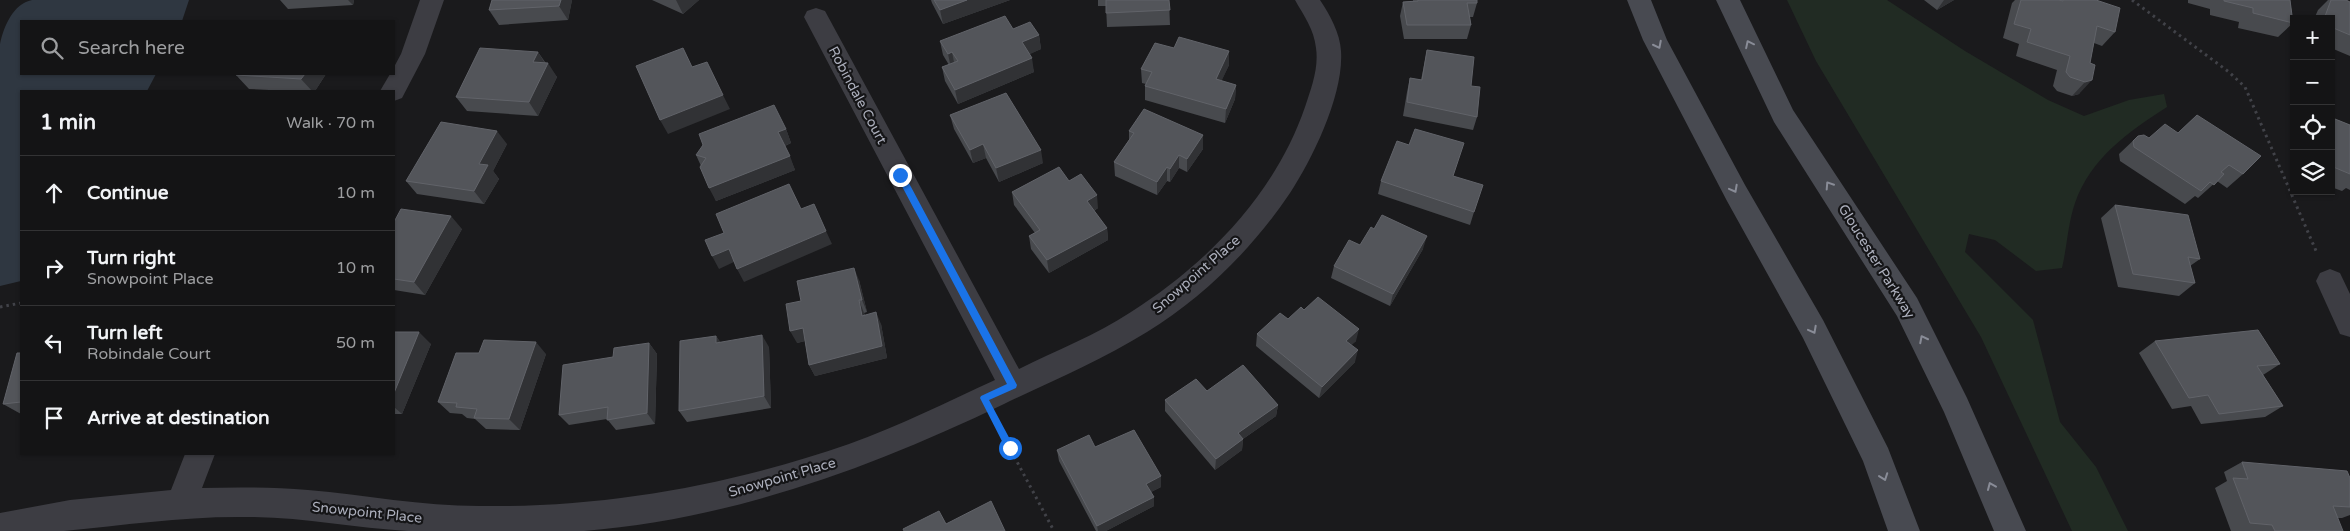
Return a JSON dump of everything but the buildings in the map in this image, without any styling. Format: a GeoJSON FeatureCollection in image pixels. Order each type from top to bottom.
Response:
{"type":"FeatureCollection","features":[{"type":"Feature","properties":{"kind":"main road"},"geometry":{"type":"LineString","coordinates":[[1639,0],[1655,40],[1736,193],[1813,329],[1877,458],[1904,531]]}},
{"type":"Feature","properties":{"kind":"main road","name":"Gloucester Parkway"},"geometry":{"type":"LineString","coordinates":[[1728,0],[1783,115],[1907,307],[1957,407],[2010,531]]}},
{"type":"Feature","properties":{"kind":"street"},"geometry":{"type":"LineString","coordinates":[[394,90],[412,54],[432,0]]}},
{"type":"Feature","properties":{"kind":"street","name":"Snowpoint Place"},"geometry":{"type":"LineString","coordinates":[[0,528],[110,509],[181,503],[285,503],[411,517],[478,521],[558,519],[638,510],[732,492],[825,466],[905,436],[1109,339],[1141,321],[1172,299],[1222,256],[1254,222],[1274,195],[1306,138],[1325,80],[1329,51],[1320,16],[1307,0]]}},
{"type":"Feature","properties":{"kind":"street","name":"Robindale Court"},"geometry":{"type":"LineString","coordinates":[[816,16],[1013,385]]}},
{"type":"Feature","properties":{"kind":"street"},"geometry":{"type":"LineString","coordinates":[[2330,281],[2350,325]]}},
{"type":"Feature","properties":{"kind":"street"},"geometry":{"type":"LineString","coordinates":[[181,503],[200,455]]}},
{"type":"Feature","properties":{"kind":"path"},"geometry":{"type":"LineString","coordinates":[[2132,0],[2229,72],[2245,87],[2330,281]]}},
{"type":"Feature","properties":{"kind":"path"},"geometry":{"type":"LineString","coordinates":[[0,307],[20,303]]}},
{"type":"Feature","properties":{"kind":"path"},"geometry":{"type":"LineString","coordinates":[[984,398],[1054,531]]}},
{"type":"Feature","properties":{"kind":"shaded area"},"geometry":{"type":"Polygon","coordinates":[[[32,0],[189,0],[182,20],[20,20],[20,75],[155,75],[148,90],[20,90],[20,281],[0,286],[0,44],[10,17],[25,2],[32,0]]]}},
{"type":"Feature","properties":{"kind":"shaded area"},"geometry":{"type":"Polygon","coordinates":[[[1787,0],[1887,0],[1965,51],[2048,100],[2084,116],[2129,100],[2164,94],[2167,107],[2138,126],[2112,148],[2101,159],[2082,187],[2075,203],[2069,227],[2062,268],[2036,271],[1995,240],[1969,234],[1965,252],[2033,320],[2060,422],[2096,467],[2128,531],[2072,531],[1981,337],[1816,61],[1787,0]]]}},
{"type":"Feature","properties":{"kind":"route"},"geometry":{"type":"LineString","coordinates":[[900,175],[1013,385],[984,398],[1010,448]]}}]}
